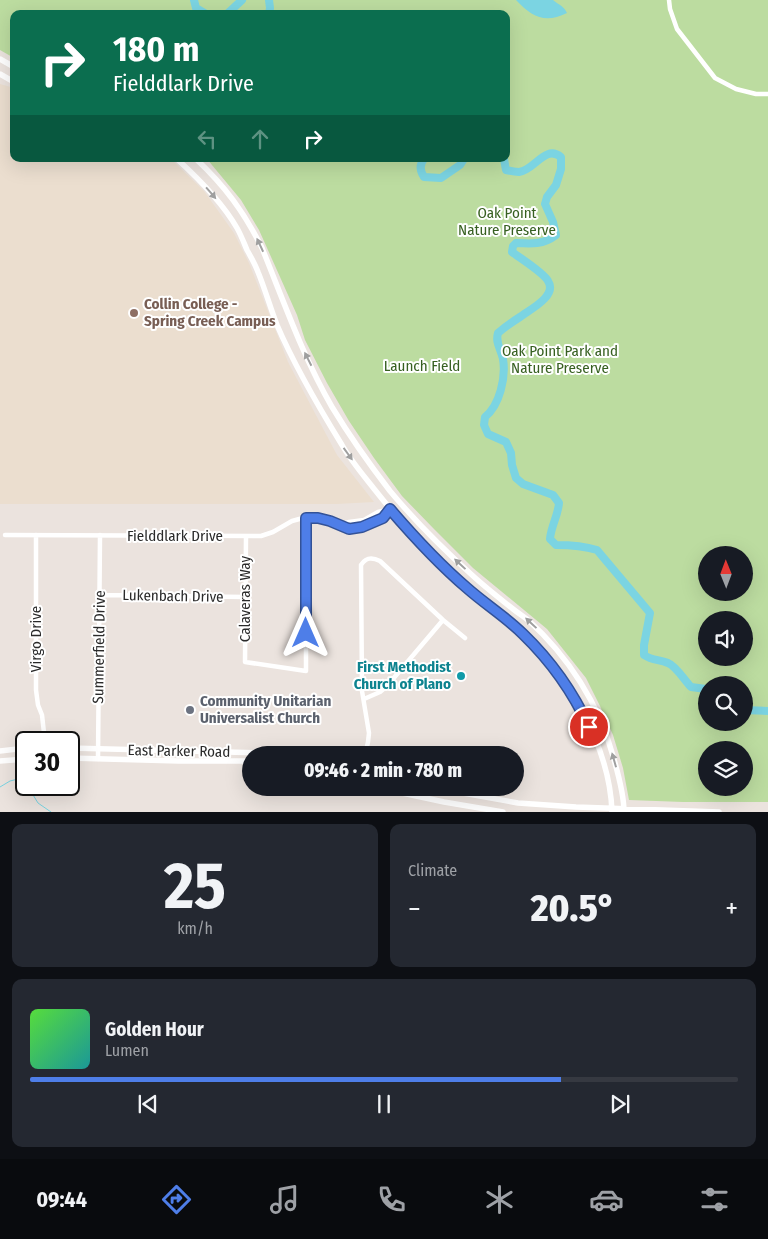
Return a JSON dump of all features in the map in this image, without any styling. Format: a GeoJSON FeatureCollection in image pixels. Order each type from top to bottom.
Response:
{"type":"FeatureCollection","features":[{"type":"Feature","properties":{"kind":"main road"},"geometry":{"type":"LineString","coordinates":[[179,162],[193,174],[224,209],[237,229],[257,269],[278,325],[308,388],[343,448],[390,509],[433,557],[467,589],[522,633],[548,660],[568,687],[600,749],[611,792],[612,809]]}},
{"type":"Feature","properties":{"kind":"main road"},"geometry":{"type":"LineString","coordinates":[[199,162],[229,193],[244,214],[262,248],[304,352],[332,407],[368,460],[416,521],[454,559],[527,619],[556,649],[571,668],[590,699],[605,729],[618,772],[624,809]]}},
{"type":"Feature","properties":{"kind":"main road"},"geometry":{"type":"LineString","coordinates":[[267,295],[279,290]]}},
{"type":"Feature","properties":{"kind":"main road"},"geometry":{"type":"LineString","coordinates":[[390,509],[399,501]]}},
{"type":"Feature","properties":{"kind":"main road"},"geometry":{"type":"LineString","coordinates":[[489,606],[497,596]]}},
{"type":"Feature","properties":{"kind":"main road","name":"East Parker Road"},"geometry":{"type":"LineString","coordinates":[[80,748],[242,753]]}},
{"type":"Feature","properties":{"kind":"main road"},"geometry":{"type":"LineString","coordinates":[[0,751],[15,749]]}},
{"type":"Feature","properties":{"kind":"main road"},"geometry":{"type":"LineString","coordinates":[[132,760],[133,750]]}},
{"type":"Feature","properties":{"kind":"main road"},"geometry":{"type":"LineString","coordinates":[[157,761],[158,751]]}},
{"type":"Feature","properties":{"kind":"main road"},"geometry":{"type":"LineString","coordinates":[[179,762],[180,751]]}},
{"type":"Feature","properties":{"kind":"main road"},"geometry":{"type":"LineString","coordinates":[[229,752],[229,760]]}},
{"type":"Feature","properties":{"kind":"main road","name":"East Parker Road"},"geometry":{"type":"LineString","coordinates":[[80,758],[179,762],[242,761]]}},
{"type":"Feature","properties":{"kind":"main road"},"geometry":{"type":"LineString","coordinates":[[0,761],[15,760]]}},
{"type":"Feature","properties":{"kind":"main road"},"geometry":{"type":"LineString","coordinates":[[416,796],[503,812]]}},
{"type":"Feature","properties":{"kind":"main road"},"geometry":{"type":"LineString","coordinates":[[472,806],[475,796],[518,803],[576,807],[719,812]]}},
{"type":"Feature","properties":{"kind":"street"},"geometry":{"type":"LineString","coordinates":[[670,0],[670,9],[677,29],[714,78],[736,89],[756,94],[768,94]]}},
{"type":"Feature","properties":{"kind":"street","name":"Fielddlark Drive"},"geometry":{"type":"LineString","coordinates":[[340,525],[364,520],[378,512],[390,509]]}},
{"type":"Feature","properties":{"kind":"street","name":"Fielddlark Drive"},"geometry":{"type":"LineString","coordinates":[[5,534],[261,536],[306,518],[330,521],[349,529],[362,527],[383,518],[390,509]]}},
{"type":"Feature","properties":{"kind":"street","name":"Calaveras Way"},"geometry":{"type":"LineString","coordinates":[[246,536],[245,662],[306,671],[306,518]]}},
{"type":"Feature","properties":{"kind":"street","name":"Virgo Drive"},"geometry":{"type":"LineString","coordinates":[[36,535],[36,690],[44,731]]}},
{"type":"Feature","properties":{"kind":"street","name":"Summerfield Drive"},"geometry":{"type":"LineString","coordinates":[[98,759],[100,535]]}},
{"type":"Feature","properties":{"kind":"street"},"geometry":{"type":"LineString","coordinates":[[367,746],[369,733],[362,691],[361,565],[364,561],[368,558],[374,558],[380,561],[442,620],[465,638]]}},
{"type":"Feature","properties":{"kind":"street","name":"Lukenbach Drive"},"geometry":{"type":"LineString","coordinates":[[100,595],[245,597]]}},
{"type":"Feature","properties":{"kind":"street"},"geometry":{"type":"LineString","coordinates":[[364,699],[380,692],[387,686],[442,620]]}},
{"type":"Feature","properties":{"kind":"shaded area","name":"Collin College - Spring Creek Campus"},"geometry":{"type":"Polygon","coordinates":[[[0,84],[10,87],[10,162],[174,162],[204,191],[234,233],[249,263],[288,362],[337,455],[374,502],[337,504],[0,504],[0,84]]]}},
{"type":"Feature","properties":{"kind":"green space","name":"Oak Point Park and Nature Preserve"},"geometry":{"type":"Polygon","coordinates":[[[0,0],[768,0],[768,802],[629,800],[623,768],[613,735],[586,678],[547,629],[473,568],[402,496],[374,458],[349,421],[305,340],[297,315],[259,230],[241,200],[209,162],[510,162],[510,10],[10,10],[10,56],[0,50],[0,0]]]}},
{"type":"Feature","properties":{"kind":"water"},"geometry":{"type":"Polygon","coordinates":[[[516,0],[553,0],[563,7],[567,13],[552,18],[539,17],[528,11],[516,0]]]}},
{"type":"Feature","properties":{"kind":"waterway"},"geometry":{"type":"LineString","coordinates":[[194,0],[196,8],[199,10]]}},
{"type":"Feature","properties":{"kind":"waterway"},"geometry":{"type":"LineString","coordinates":[[231,10],[242,0]]}},
{"type":"Feature","properties":{"kind":"waterway"},"geometry":{"type":"LineString","coordinates":[[269,0],[270,10]]}},
{"type":"Feature","properties":{"kind":"waterway"},"geometry":{"type":"LineString","coordinates":[[505,162],[506,170],[519,172],[550,154],[561,157],[561,169],[556,185],[547,197],[545,204],[553,222],[556,235],[542,242],[532,244],[516,243],[513,246],[512,252],[546,278],[550,287],[549,292],[541,302],[498,333],[498,343],[504,366],[503,382],[495,405],[485,417],[484,425],[488,434],[506,442],[511,453],[516,478],[523,484],[553,495],[559,503],[550,539],[556,545],[597,550],[650,613],[644,655],[671,665],[691,687],[698,688]]}},
{"type":"Feature","properties":{"kind":"waterway"},"geometry":{"type":"LineString","coordinates":[[422,162],[421,168],[424,177],[441,178],[462,162]]}},
{"type":"Feature","properties":{"kind":"waterway"},"geometry":{"type":"LineString","coordinates":[[753,710],[768,711]]}},
{"type":"Feature","properties":{"kind":"waterway"},"geometry":{"type":"LineString","coordinates":[[0,787],[15,780]]}},
{"type":"Feature","properties":{"kind":"waterway"},"geometry":{"type":"LineString","coordinates":[[34,796],[38,803],[51,812]]}},
{"type":"Feature","properties":{"kind":"place","name":"Collin College - Spring Creek Campus"},"geometry":{"type":"Point","coordinates":[134,313]}},
{"type":"Feature","properties":{"kind":"place","name":"First Methodist Church of Plano"},"geometry":{"type":"Point","coordinates":[461,676]}},
{"type":"Feature","properties":{"kind":"place","name":"Community Unitarian Universalist Church"},"geometry":{"type":"Point","coordinates":[190,710]}},
{"type":"Feature","properties":{"kind":"route"},"geometry":{"type":"LineString","coordinates":[[306,633],[306,518],[330,521],[349,529],[370,525],[383,518],[390,509],[449,572],[467,589],[522,633],[548,660],[568,687],[589,727]]}},
{"type":"Feature","properties":{"kind":"park label","name":"Oak Point Nature Preserve"},"geometry":{"type":"Point","coordinates":[507,222]}},
{"type":"Feature","properties":{"kind":"park label","name":"Launch Field"},"geometry":{"type":"Point","coordinates":[422,366]}}]}
